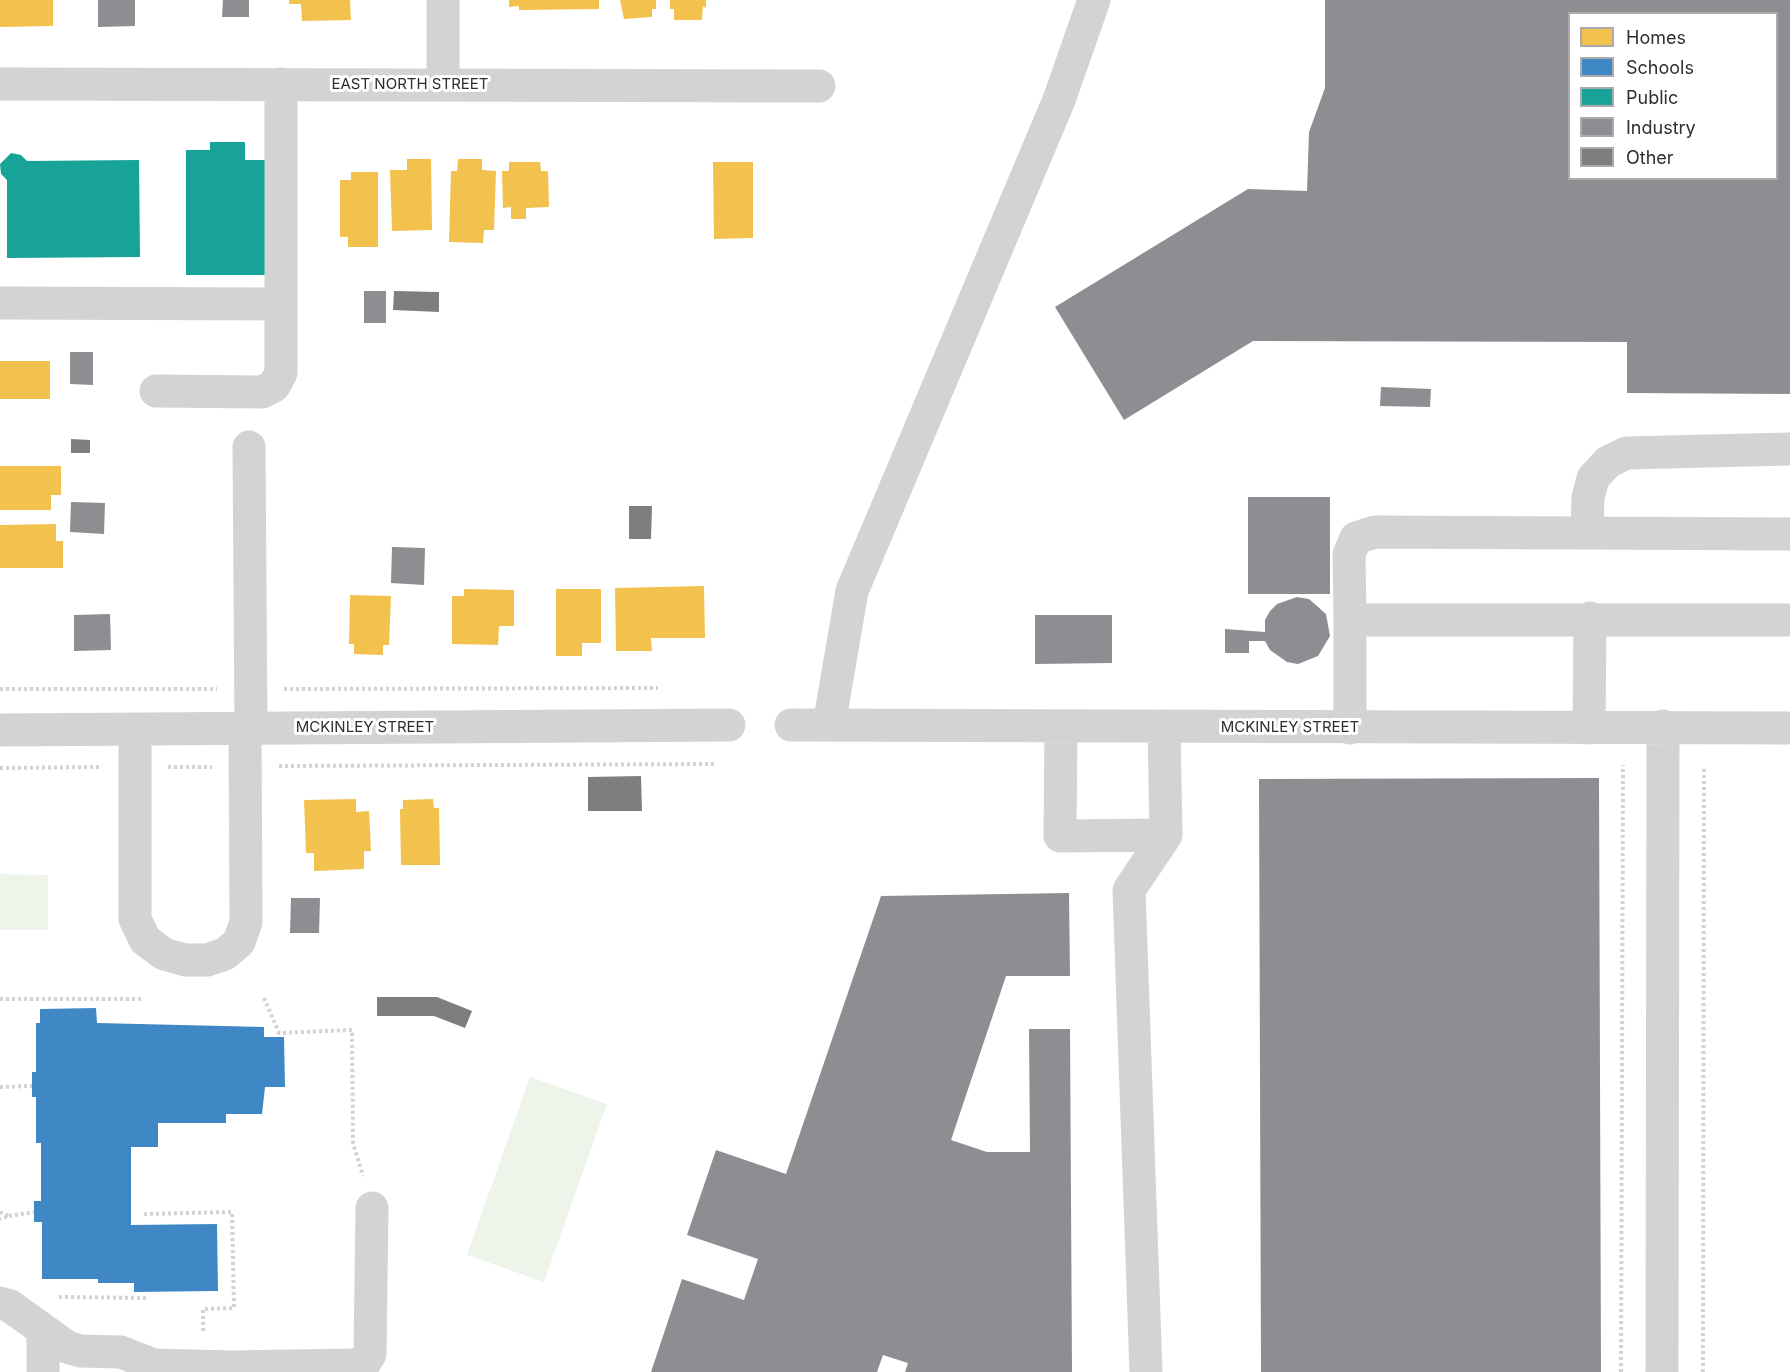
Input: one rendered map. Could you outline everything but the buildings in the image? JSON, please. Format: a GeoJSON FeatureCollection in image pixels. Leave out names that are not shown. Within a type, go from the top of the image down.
{"type":"FeatureCollection","features":[{"type":"Feature","properties":{"kind":"street"},"geometry":{"type":"LineString","coordinates":[[443,0],[443,84]]}},
{"type":"Feature","properties":{"kind":"street"},"geometry":{"type":"LineString","coordinates":[[829,725],[852,591],[1059,100],[1094,0]]}},
{"type":"Feature","properties":{"kind":"street","name":"EAST NORTH STREET"},"geometry":{"type":"LineString","coordinates":[[0,84],[819,86]]}},
{"type":"Feature","properties":{"kind":"street"},"geometry":{"type":"LineString","coordinates":[[156,391],[262,392],[274,386],[282,372],[282,84]]}},
{"type":"Feature","properties":{"kind":"street"},"geometry":{"type":"LineString","coordinates":[[0,303],[282,304]]}},
{"type":"Feature","properties":{"kind":"street"},"geometry":{"type":"LineString","coordinates":[[135,729],[135,920],[145,940],[164,954],[185,960],[207,960],[225,954],[239,942],[246,922],[245,767],[251,689],[249,447]]}},
{"type":"Feature","properties":{"kind":"street"},"geometry":{"type":"LineString","coordinates":[[1587,533],[1588,498],[1593,478],[1608,462],[1626,453],[1790,449]]}},
{"type":"Feature","properties":{"kind":"street"},"geometry":{"type":"LineString","coordinates":[[1350,728],[1349,554],[1356,538],[1376,532],[1790,534]]}},
{"type":"Feature","properties":{"kind":"street"},"geometry":{"type":"LineString","coordinates":[[1350,620],[1590,618],[1790,620]]}},
{"type":"Feature","properties":{"kind":"street"},"geometry":{"type":"LineString","coordinates":[[1589,728],[1590,618]]}},
{"type":"Feature","properties":{"kind":"street","name":"MCKINLEY STREET"},"geometry":{"type":"LineString","coordinates":[[0,730],[729,725]]}},
{"type":"Feature","properties":{"kind":"street","name":"MCKINLEY STREET"},"geometry":{"type":"LineString","coordinates":[[791,725],[1790,728]]}},
{"type":"Feature","properties":{"kind":"street"},"geometry":{"type":"LineString","coordinates":[[1061,726],[1060,836],[1166,835]]}},
{"type":"Feature","properties":{"kind":"street"},"geometry":{"type":"LineString","coordinates":[[1146,1372],[1129,890],[1166,835],[1164,726]]}},
{"type":"Feature","properties":{"kind":"street"},"geometry":{"type":"LineString","coordinates":[[1662,1372],[1663,726]]}},
{"type":"Feature","properties":{"kind":"street"},"geometry":{"type":"LineString","coordinates":[[0,1303],[10,1306],[67,1347],[80,1351],[121,1352],[154,1365],[222,1369],[352,1365],[365,1362],[370,1354],[372,1208]]}},
{"type":"Feature","properties":{"kind":"street"},"geometry":{"type":"LineString","coordinates":[[43,1330],[43,1372]]}},
{"type":"Feature","properties":{"kind":"path"},"geometry":{"type":"LineString","coordinates":[[0,689],[658,688]]}},
{"type":"Feature","properties":{"kind":"path"},"geometry":{"type":"LineString","coordinates":[[0,768],[714,764]]}},
{"type":"Feature","properties":{"kind":"path"},"geometry":{"type":"LineString","coordinates":[[1621,1372],[1623,765]]}},
{"type":"Feature","properties":{"kind":"path"},"geometry":{"type":"LineString","coordinates":[[1703,1372],[1704,766]]}},
{"type":"Feature","properties":{"kind":"path"},"geometry":{"type":"LineString","coordinates":[[264,998],[279,1033],[352,1030],[353,1143],[372,1208]]}},
{"type":"Feature","properties":{"kind":"path"},"geometry":{"type":"LineString","coordinates":[[0,999],[144,999]]}},
{"type":"Feature","properties":{"kind":"path"},"geometry":{"type":"LineString","coordinates":[[0,1087],[32,1086]]}},
{"type":"Feature","properties":{"kind":"path"},"geometry":{"type":"LineString","coordinates":[[0,1212],[9,1216]]}},
{"type":"Feature","properties":{"kind":"path"},"geometry":{"type":"LineString","coordinates":[[0,1219],[34,1212]]}},
{"type":"Feature","properties":{"kind":"path"},"geometry":{"type":"LineString","coordinates":[[144,1214],[232,1212],[234,1308],[203,1309],[222,1369]]}},
{"type":"Feature","properties":{"kind":"path"},"geometry":{"type":"LineString","coordinates":[[47,1297],[147,1298]]}},
{"type":"Feature","properties":{"kind":"shaded area"},"geometry":{"type":"Polygon","coordinates":[[[0,874],[48,875],[48,930],[0,930],[0,874]]]}},
{"type":"Feature","properties":{"kind":"shaded area"},"geometry":{"type":"Polygon","coordinates":[[[530,1077],[607,1104],[544,1282],[467,1255],[530,1077]]]}}]}
